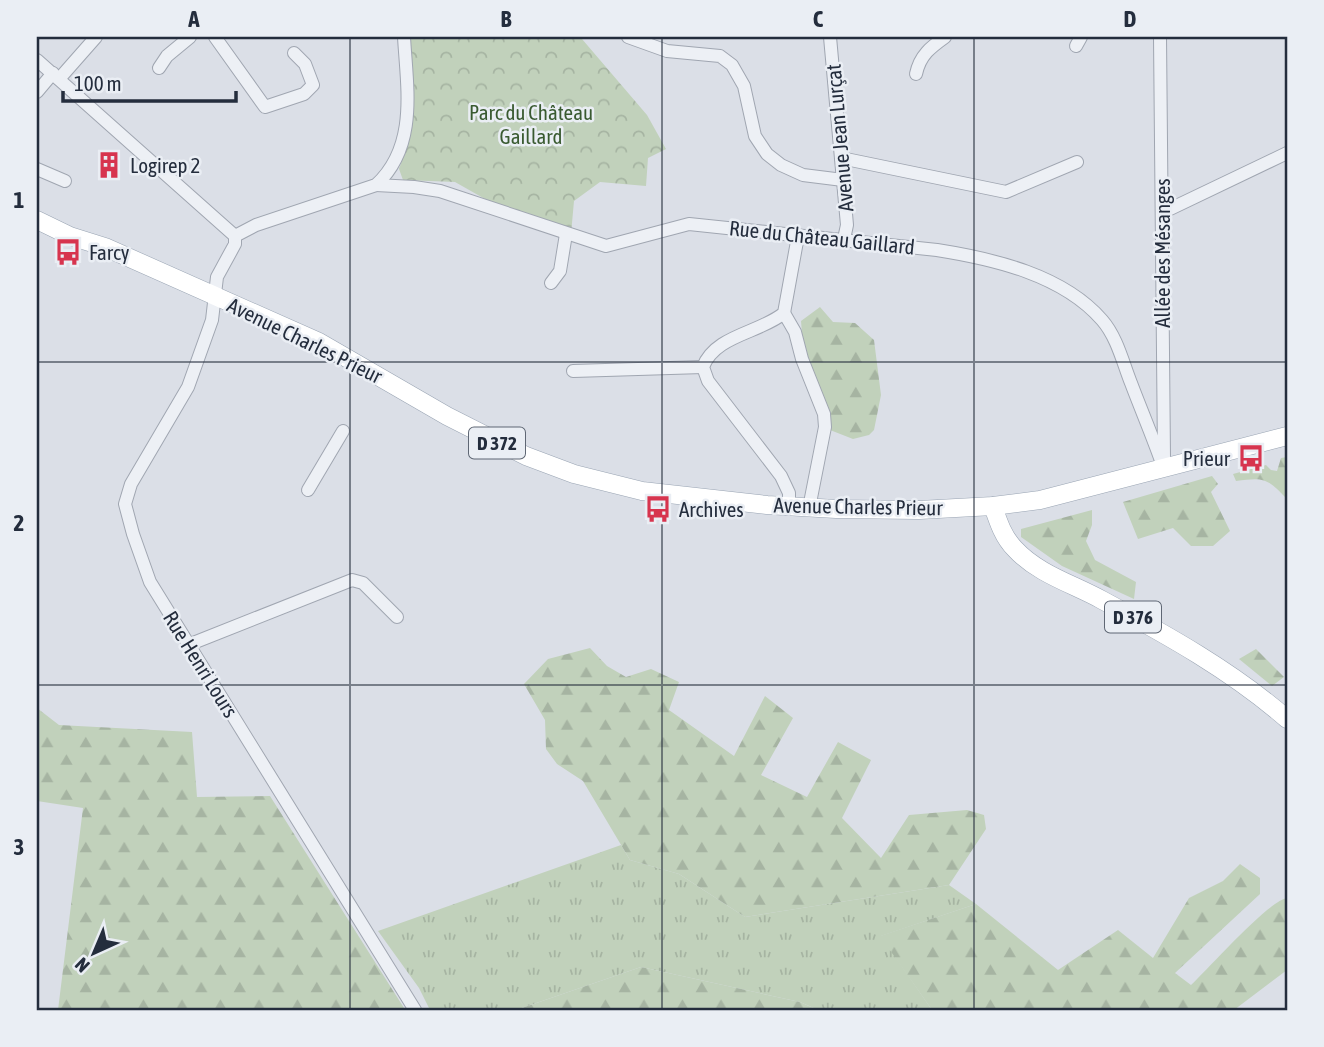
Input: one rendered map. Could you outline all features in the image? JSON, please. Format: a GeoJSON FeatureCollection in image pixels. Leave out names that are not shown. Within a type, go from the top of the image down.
{"type":"FeatureCollection","features":[{"type":"Feature","properties":{"kind":"main road","name":"D 372"},"geometry":{"type":"LineString","coordinates":[[37,220],[213,295]]}},
{"type":"Feature","properties":{"kind":"main road","name":"Avenue Charles Prieur"},"geometry":{"type":"LineString","coordinates":[[213,295],[337,351],[500,444],[574,474],[653,493],[808,508],[919,510],[993,506],[1040,500],[1287,436]]}},
{"type":"Feature","properties":{"kind":"main road","name":"D 376"},"geometry":{"type":"LineString","coordinates":[[993,506],[1006,538],[1014,549],[1037,567],[1199,655],[1247,687],[1287,719]]}},
{"type":"Feature","properties":{"kind":"street"},"geometry":{"type":"LineString","coordinates":[[37,92],[96,37]]}},
{"type":"Feature","properties":{"kind":"street"},"geometry":{"type":"LineString","coordinates":[[159,68],[167,56],[190,37]]}},
{"type":"Feature","properties":{"kind":"street"},"geometry":{"type":"LineString","coordinates":[[215,37],[265,107],[304,94],[313,85],[305,64],[295,53]]}},
{"type":"Feature","properties":{"kind":"street"},"geometry":{"type":"LineString","coordinates":[[37,60],[234,236],[256,225],[376,185],[391,172],[402,146],[409,107],[404,37]]}},
{"type":"Feature","properties":{"kind":"street"},"geometry":{"type":"LineString","coordinates":[[628,37],[667,51],[720,56],[732,65],[744,86],[755,136],[767,154],[781,165],[803,175],[843,180]]}},
{"type":"Feature","properties":{"kind":"street","name":"Avenue Jean Lurçat"},"geometry":{"type":"LineString","coordinates":[[830,37],[847,225],[844,239]]}},
{"type":"Feature","properties":{"kind":"street"},"geometry":{"type":"LineString","coordinates":[[916,74],[919,61],[945,37]]}},
{"type":"Feature","properties":{"kind":"street","name":"Allée des Mésanges"},"geometry":{"type":"LineString","coordinates":[[1160,37],[1164,469]]}},
{"type":"Feature","properties":{"kind":"street"},"geometry":{"type":"LineString","coordinates":[[1162,210],[1170,209],[1287,153]]}},
{"type":"Feature","properties":{"kind":"street"},"geometry":{"type":"LineString","coordinates":[[841,158],[1006,192],[1077,162]]}},
{"type":"Feature","properties":{"kind":"street"},"geometry":{"type":"LineString","coordinates":[[37,169],[65,181]]}},
{"type":"Feature","properties":{"kind":"street"},"geometry":{"type":"LineString","coordinates":[[391,172],[396,186]]}},
{"type":"Feature","properties":{"kind":"street","name":"Rue du Château Gaillard"},"geometry":{"type":"LineString","coordinates":[[376,185],[440,191],[606,246],[689,223],[968,255],[1038,277],[1080,299],[1104,322],[1116,344],[1164,469]]}},
{"type":"Feature","properties":{"kind":"street"},"geometry":{"type":"LineString","coordinates":[[551,283],[560,271],[566,234]]}},
{"type":"Feature","properties":{"kind":"street","name":"Rue Henri Lours"},"geometry":{"type":"LineString","coordinates":[[234,236],[235,244],[218,272],[213,295],[212,320],[188,387],[131,484],[125,504],[150,582],[415,1010]]}},
{"type":"Feature","properties":{"kind":"street"},"geometry":{"type":"LineString","coordinates":[[703,367],[712,352],[775,321],[784,313],[798,236]]}},
{"type":"Feature","properties":{"kind":"street"},"geometry":{"type":"LineString","coordinates":[[784,313],[795,332],[802,359],[824,414],[825,427],[808,508]]}},
{"type":"Feature","properties":{"kind":"street"},"geometry":{"type":"LineString","coordinates":[[703,367],[708,381],[781,476],[789,493],[789,506]]}},
{"type":"Feature","properties":{"kind":"street"},"geometry":{"type":"LineString","coordinates":[[573,371],[703,367]]}},
{"type":"Feature","properties":{"kind":"street"},"geometry":{"type":"LineString","coordinates":[[308,490],[343,431]]}},
{"type":"Feature","properties":{"kind":"street"},"geometry":{"type":"LineString","coordinates":[[188,645],[352,580],[363,583],[397,617]]}},
{"type":"Feature","properties":{"kind":"green space","name":"Parc du Château Gaillard"},"geometry":{"type":"Polygon","coordinates":[[[409,37],[584,37],[582,39],[647,115],[666,149],[648,158],[646,186],[600,182],[574,201],[571,234],[508,212],[455,182],[403,180],[399,169],[408,136],[412,104],[409,37]]]}},
{"type":"Feature","properties":{"kind":"green space"},"geometry":{"type":"Polygon","coordinates":[[[820,307],[833,322],[855,323],[874,340],[881,395],[874,430],[869,435],[853,439],[830,430],[803,346],[801,321],[820,307]]]}},
{"type":"Feature","properties":{"kind":"green space"},"geometry":{"type":"Polygon","coordinates":[[[1287,457],[1285,497],[1268,482],[1258,479],[1236,481],[1233,474],[1266,465],[1277,471],[1281,458],[1287,457]]]}},
{"type":"Feature","properties":{"kind":"green space"},"geometry":{"type":"Polygon","coordinates":[[[1212,476],[1218,484],[1211,492],[1230,531],[1213,546],[1191,546],[1173,528],[1138,539],[1123,502],[1212,476]]]}},
{"type":"Feature","properties":{"kind":"green space"},"geometry":{"type":"Polygon","coordinates":[[[1092,510],[1092,525],[1086,541],[1095,560],[1136,582],[1134,599],[1062,566],[1021,537],[1021,529],[1092,510]]]}},
{"type":"Feature","properties":{"kind":"green space"},"geometry":{"type":"Polygon","coordinates":[[[590,648],[607,666],[626,677],[651,669],[679,682],[669,710],[734,756],[765,696],[793,718],[761,775],[807,797],[838,742],[871,760],[842,818],[881,858],[909,815],[967,810],[984,815],[986,829],[949,885],[745,917],[679,874],[630,860],[583,781],[557,764],[546,749],[545,720],[524,684],[548,659],[590,648]]]}},
{"type":"Feature","properties":{"kind":"green space"},"geometry":{"type":"Polygon","coordinates":[[[1256,649],[1284,677],[1272,686],[1239,659],[1256,649]]]}},
{"type":"Feature","properties":{"kind":"green space"},"geometry":{"type":"Polygon","coordinates":[[[37,708],[59,725],[192,732],[197,797],[270,796],[404,1008],[58,1010],[83,808],[37,801],[37,708]]]}},
{"type":"Feature","properties":{"kind":"green space"},"geometry":{"type":"Polygon","coordinates":[[[621,845],[630,860],[679,874],[745,917],[949,885],[976,904],[881,936],[932,1010],[818,1010],[800,1002],[641,967],[516,1010],[430,1010],[419,988],[378,931],[621,845]]]}},
{"type":"Feature","properties":{"kind":"green space"},"geometry":{"type":"Polygon","coordinates":[[[1240,864],[1260,878],[1260,894],[1175,973],[1191,985],[1253,922],[1287,898],[1287,970],[1234,1010],[932,1010],[880,936],[976,904],[1058,970],[1118,930],[1153,958],[1189,898],[1223,881],[1240,864]]]}},
{"type":"Feature","properties":{"kind":"green space"},"geometry":{"type":"Polygon","coordinates":[[[641,967],[800,1002],[818,1010],[516,1010],[641,967]]]}},
{"type":"Feature","properties":{"kind":"place","name":"Logirep 2"},"geometry":{"type":"Point","coordinates":[109,165]}},
{"type":"Feature","properties":{"kind":"place","name":"Farcy"},"geometry":{"type":"Point","coordinates":[68,252]}},
{"type":"Feature","properties":{"kind":"place","name":"Prieur"},"geometry":{"type":"Point","coordinates":[1251,458]}},
{"type":"Feature","properties":{"kind":"place","name":"Archives"},"geometry":{"type":"Point","coordinates":[658,509]}}]}
